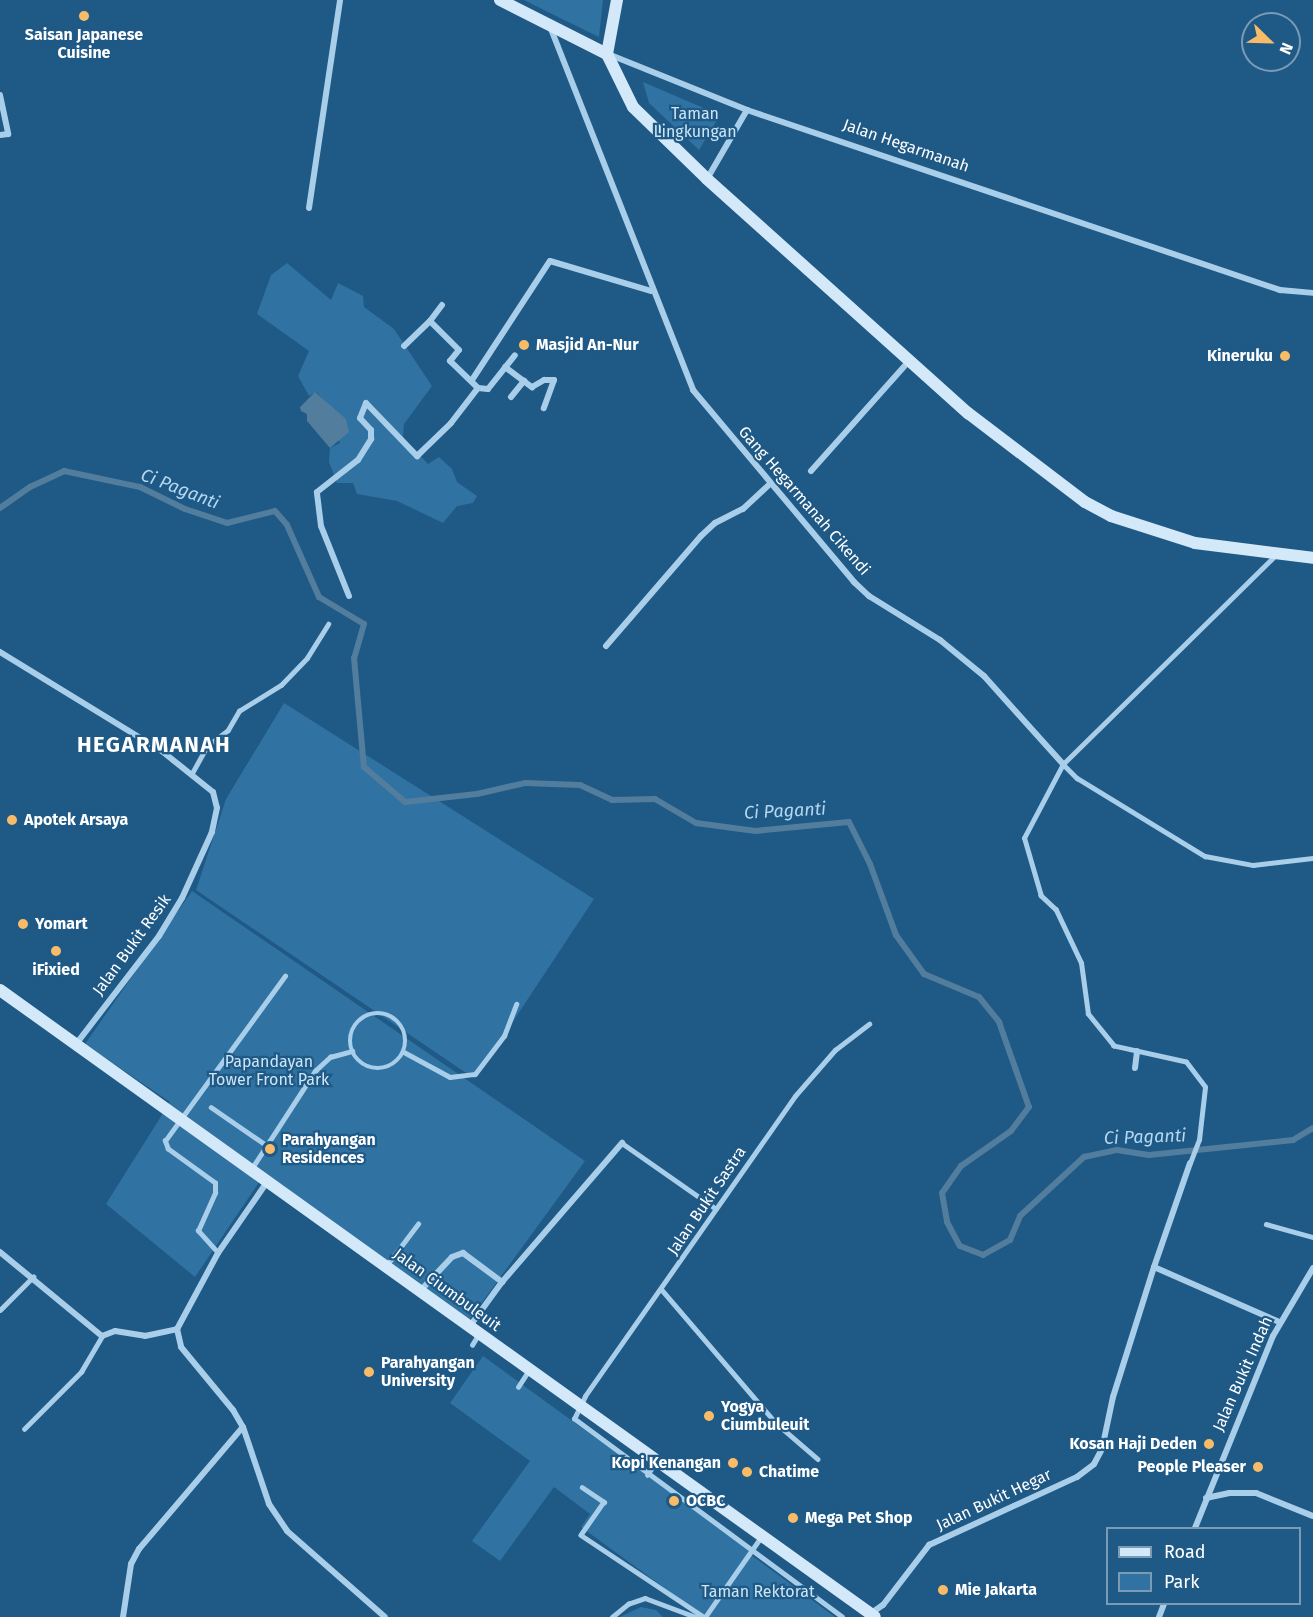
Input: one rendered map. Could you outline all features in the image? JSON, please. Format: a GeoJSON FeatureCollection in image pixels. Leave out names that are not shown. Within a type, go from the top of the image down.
{"type":"FeatureCollection","features":[{"type":"Feature","properties":{"kind":"main road","name":"Jalan Hegarmanah"},"geometry":{"type":"LineString","coordinates":[[500,0],[552,29],[608,54]]}},
{"type":"Feature","properties":{"kind":"main road"},"geometry":{"type":"LineString","coordinates":[[616,0],[608,54],[622,91],[633,107],[706,179],[968,413],[1085,502],[1110,516],[1195,543],[1313,558]]}},
{"type":"Feature","properties":{"kind":"main road","name":"Jalan Ciumbuleuit"},"geometry":{"type":"LineString","coordinates":[[0,990],[421,1290],[871,1616]]}},
{"type":"Feature","properties":{"kind":"street"},"geometry":{"type":"LineString","coordinates":[[309,207],[340,0]]}},
{"type":"Feature","properties":{"kind":"street","name":"Gang Hegarmanah Cikendi"},"geometry":{"type":"LineString","coordinates":[[552,29],[651,291],[693,390],[770,485],[854,582],[868,596],[940,640],[984,676],[1063,764]]}},
{"type":"Feature","properties":{"kind":"street","name":"Jalan Hegarmanah"},"geometry":{"type":"LineString","coordinates":[[608,54],[747,110],[1280,290],[1313,293]]}},
{"type":"Feature","properties":{"kind":"street"},"geometry":{"type":"LineString","coordinates":[[0,95],[8,134],[0,135]]}},
{"type":"Feature","properties":{"kind":"street"},"geometry":{"type":"LineString","coordinates":[[706,179],[747,110]]}},
{"type":"Feature","properties":{"kind":"street"},"geometry":{"type":"LineString","coordinates":[[472,380],[550,261],[651,291]]}},
{"type":"Feature","properties":{"kind":"street"},"geometry":{"type":"LineString","coordinates":[[404,346],[442,306]]}},
{"type":"Feature","properties":{"kind":"street"},"geometry":{"type":"LineString","coordinates":[[430,321],[459,350],[450,361],[478,388],[488,389],[515,355]]}},
{"type":"Feature","properties":{"kind":"street"},"geometry":{"type":"LineString","coordinates":[[811,471],[910,360]]}},
{"type":"Feature","properties":{"kind":"street"},"geometry":{"type":"LineString","coordinates":[[506,367],[532,387],[544,380],[554,380],[544,408]]}},
{"type":"Feature","properties":{"kind":"street"},"geometry":{"type":"LineString","coordinates":[[511,397],[524,381]]}},
{"type":"Feature","properties":{"kind":"street"},"geometry":{"type":"LineString","coordinates":[[349,596],[321,526],[317,492],[358,459],[371,439],[371,430],[360,418],[366,403],[417,456],[451,423],[478,388]]}},
{"type":"Feature","properties":{"kind":"street"},"geometry":{"type":"LineString","coordinates":[[606,646],[701,536],[715,523],[743,509],[770,485]]}},
{"type":"Feature","properties":{"kind":"street","name":"Jalan Bukit Resik"},"geometry":{"type":"LineString","coordinates":[[0,652],[162,752],[213,792],[218,808],[195,870],[159,936],[75,1044]]}},
{"type":"Feature","properties":{"kind":"street"},"geometry":{"type":"LineString","coordinates":[[1135,1068],[1137,1051]]}},
{"type":"Feature","properties":{"kind":"street"},"geometry":{"type":"LineString","coordinates":[[475,1330],[502,1282],[622,1143]]}},
{"type":"Feature","properties":{"kind":"street","name":"Jalan Bukit Hegar"},"geometry":{"type":"LineString","coordinates":[[871,1616],[883,1605],[929,1545],[1077,1477],[1094,1464],[1102,1449],[1113,1397],[1190,1162]]}},
{"type":"Feature","properties":{"kind":"street"},"geometry":{"type":"LineString","coordinates":[[267,1182],[218,1253],[177,1329],[181,1347],[193,1366],[232,1410],[243,1427],[258,1478],[282,1525],[385,1617]]}},
{"type":"Feature","properties":{"kind":"street"},"geometry":{"type":"LineString","coordinates":[[0,1252],[102,1336],[115,1331],[145,1336],[177,1329]]}},
{"type":"Feature","properties":{"kind":"street"},"geometry":{"type":"LineString","coordinates":[[421,1290],[452,1257],[463,1253],[502,1282]]}},
{"type":"Feature","properties":{"kind":"street"},"geometry":{"type":"LineString","coordinates":[[1154,1267],[1279,1322]]}},
{"type":"Feature","properties":{"kind":"street","name":"Jalan Bukit Indah"},"geometry":{"type":"LineString","coordinates":[[1195,1527],[1279,1322],[1313,1268]]}},
{"type":"Feature","properties":{"kind":"street"},"geometry":{"type":"LineString","coordinates":[[123,1617],[131,1564],[139,1549],[243,1427]]}},
{"type":"Feature","properties":{"kind":"street"},"geometry":{"type":"LineString","coordinates":[[1206,1498],[1228,1492],[1256,1493],[1313,1516]]}},
{"type":"Feature","properties":{"kind":"lane"},"geometry":{"type":"LineString","coordinates":[[1190,1162],[1199,1140],[1205,1087],[1186,1062],[1114,1046],[1088,1014],[1081,963],[1056,910],[1041,896],[1024,838],[1063,764],[1276,555]]}},
{"type":"Feature","properties":{"kind":"lane"},"geometry":{"type":"LineString","coordinates":[[191,775],[207,746],[228,730],[239,711],[281,685],[307,658],[328,624]]}},
{"type":"Feature","properties":{"kind":"lane","name":"Gang Hegarmanah Cikendi"},"geometry":{"type":"LineString","coordinates":[[1063,764],[1077,778],[1205,856],[1253,865],[1313,858]]}},
{"type":"Feature","properties":{"kind":"lane"},"geometry":{"type":"LineString","coordinates":[[218,1253],[198,1231],[215,1192],[215,1183],[165,1145],[180,1118],[285,976]]}},
{"type":"Feature","properties":{"kind":"lane"},"geometry":{"type":"LineString","coordinates":[[404,1052],[450,1077],[475,1074],[504,1036],[516,1004]]}},
{"type":"Feature","properties":{"kind":"lane"},"geometry":{"type":"LineString","coordinates":[[379,1013],[390,1015],[405,1030],[404,1052],[398,1061],[378,1069],[368,1067],[352,1051],[353,1030],[368,1015],[379,1013]]}},
{"type":"Feature","properties":{"kind":"lane","name":"Jalan Bukit Sastra"},"geometry":{"type":"LineString","coordinates":[[579,1405],[662,1290],[715,1208],[795,1095],[835,1050],[869,1024]]}},
{"type":"Feature","properties":{"kind":"lane"},"geometry":{"type":"LineString","coordinates":[[250,1170],[315,1071],[330,1057],[352,1051]]}},
{"type":"Feature","properties":{"kind":"lane"},"geometry":{"type":"LineString","coordinates":[[211,1107],[266,1145]]}},
{"type":"Feature","properties":{"kind":"lane"},"geometry":{"type":"LineString","coordinates":[[622,1143],[715,1208]]}},
{"type":"Feature","properties":{"kind":"lane"},"geometry":{"type":"LineString","coordinates":[[386,1266],[418,1224]]}},
{"type":"Feature","properties":{"kind":"lane"},"geometry":{"type":"LineString","coordinates":[[1266,1224],[1313,1237]]}},
{"type":"Feature","properties":{"kind":"lane"},"geometry":{"type":"LineString","coordinates":[[0,1310],[33,1277]]}},
{"type":"Feature","properties":{"kind":"lane"},"geometry":{"type":"LineString","coordinates":[[662,1290],[777,1423],[818,1459]]}},
{"type":"Feature","properties":{"kind":"lane"},"geometry":{"type":"LineString","coordinates":[[472,1345],[475,1330]]}},
{"type":"Feature","properties":{"kind":"lane"},"geometry":{"type":"LineString","coordinates":[[24,1429],[81,1372],[102,1336]]}},
{"type":"Feature","properties":{"kind":"lane"},"geometry":{"type":"LineString","coordinates":[[518,1387],[529,1370]]}},
{"type":"Feature","properties":{"kind":"lane"},"geometry":{"type":"LineString","coordinates":[[579,1405],[574,1415],[576,1423],[842,1617]]}},
{"type":"Feature","properties":{"kind":"lane"},"geometry":{"type":"LineString","coordinates":[[647,1475],[656,1462]]}},
{"type":"Feature","properties":{"kind":"lane"},"geometry":{"type":"LineString","coordinates":[[582,1487],[604,1502],[581,1535],[705,1617],[761,1537]]}},
{"type":"Feature","properties":{"kind":"lane"},"geometry":{"type":"LineString","coordinates":[[612,1617],[628,1604],[645,1598],[696,1617]]}},
{"type":"Feature","properties":{"kind":"green space"},"geometry":{"type":"Polygon","coordinates":[[[524,0],[603,0],[599,37],[554,15],[524,0]]]}},
{"type":"Feature","properties":{"kind":"green space","name":"Taman Lingkungan"},"geometry":{"type":"Polygon","coordinates":[[[643,82],[720,115],[699,150],[649,103],[643,82]]]}},
{"type":"Feature","properties":{"kind":"green space"},"geometry":{"type":"Polygon","coordinates":[[[287,263],[331,300],[338,283],[363,296],[364,307],[394,329],[432,386],[404,424],[403,437],[428,464],[439,457],[452,469],[457,482],[477,496],[473,503],[457,506],[443,523],[397,501],[357,494],[353,483],[337,483],[329,462],[330,448],[340,443],[324,400],[316,392],[309,396],[298,376],[309,351],[257,314],[271,275],[287,263]]]}},
{"type":"Feature","properties":{"kind":"green space"},"geometry":{"type":"Polygon","coordinates":[[[284,703],[594,899],[475,1079],[196,890],[226,799],[284,703]]]}},
{"type":"Feature","properties":{"kind":"green space","name":"Papandayan Tower Front Park"},"geometry":{"type":"Polygon","coordinates":[[[192,891],[585,1161],[470,1319],[264,1175],[195,1277],[106,1204],[170,1102],[85,1044],[192,891]]]}},
{"type":"Feature","properties":{"kind":"green space"},"geometry":{"type":"Polygon","coordinates":[[[483,1356],[750,1550],[703,1616],[581,1527],[590,1514],[554,1487],[500,1561],[472,1541],[530,1461],[450,1403],[483,1356]]]}},
{"type":"Feature","properties":{"kind":"green space","name":"Taman Rektorat"},"geometry":{"type":"Polygon","coordinates":[[[751,1555],[835,1617],[708,1617],[751,1555]]]}},
{"type":"Feature","properties":{"kind":"green space"},"geometry":{"type":"Polygon","coordinates":[[[641,1607],[656,1610],[663,1617],[620,1617],[641,1607]]]}},
{"type":"Feature","properties":{"kind":"shaded area"},"geometry":{"type":"Polygon","coordinates":[[[315,392],[346,419],[349,432],[330,448],[307,421],[307,414],[301,411],[300,407],[315,392]]]}},
{"type":"Feature","properties":{"kind":"waterway","name":"Ci Paganti"},"geometry":{"type":"LineString","coordinates":[[0,508],[30,487],[64,471],[140,487],[185,509],[227,523],[275,511],[287,525],[319,597],[364,624],[354,658],[364,767],[405,802],[477,794],[525,783],[580,785],[612,800],[655,799],[696,823],[755,831],[849,822],[870,864],[896,935],[924,974],[979,997],[999,1022],[1029,1107],[1011,1131],[961,1166],[942,1193],[947,1222],[960,1246],[983,1255],[1010,1240],[1020,1216],[1084,1157],[1117,1150],[1149,1155],[1293,1140],[1313,1128]]}},
{"type":"Feature","properties":{"kind":"place","name":"Saisan Japanese Cuisine"},"geometry":{"type":"Point","coordinates":[84,16]}},
{"type":"Feature","properties":{"kind":"place","name":"Masjid An-Nur"},"geometry":{"type":"Point","coordinates":[524,345]}},
{"type":"Feature","properties":{"kind":"place","name":"Kineruku"},"geometry":{"type":"Point","coordinates":[1285,356]}},
{"type":"Feature","properties":{"kind":"place","name":"Apotek Arsaya"},"geometry":{"type":"Point","coordinates":[12,820]}},
{"type":"Feature","properties":{"kind":"place","name":"Yomart"},"geometry":{"type":"Point","coordinates":[23,924]}},
{"type":"Feature","properties":{"kind":"place","name":"iFixied"},"geometry":{"type":"Point","coordinates":[56,951]}},
{"type":"Feature","properties":{"kind":"place","name":"Parahyangan Residences"},"geometry":{"type":"Point","coordinates":[270,1149]}},
{"type":"Feature","properties":{"kind":"place","name":"Parahyangan University"},"geometry":{"type":"Point","coordinates":[369,1372]}},
{"type":"Feature","properties":{"kind":"place","name":"Yogya Ciumbuleuit"},"geometry":{"type":"Point","coordinates":[709,1416]}},
{"type":"Feature","properties":{"kind":"place","name":"Kosan Haji Deden"},"geometry":{"type":"Point","coordinates":[1209,1444]}},
{"type":"Feature","properties":{"kind":"place","name":"Kopi Kenangan"},"geometry":{"type":"Point","coordinates":[733,1463]}},
{"type":"Feature","properties":{"kind":"place","name":"People Pleaser"},"geometry":{"type":"Point","coordinates":[1258,1467]}},
{"type":"Feature","properties":{"kind":"place","name":"Chatime"},"geometry":{"type":"Point","coordinates":[747,1472]}},
{"type":"Feature","properties":{"kind":"place","name":"OCBC"},"geometry":{"type":"Point","coordinates":[674,1501]}},
{"type":"Feature","properties":{"kind":"place","name":"Mega Pet Shop"},"geometry":{"type":"Point","coordinates":[793,1518]}},
{"type":"Feature","properties":{"kind":"place","name":"Mie Jakarta"},"geometry":{"type":"Point","coordinates":[943,1590]}},
{"type":"Feature","properties":{"kind":"district","name":"HEGARMANAH"},"geometry":{"type":"Point","coordinates":[154,745]}}]}
